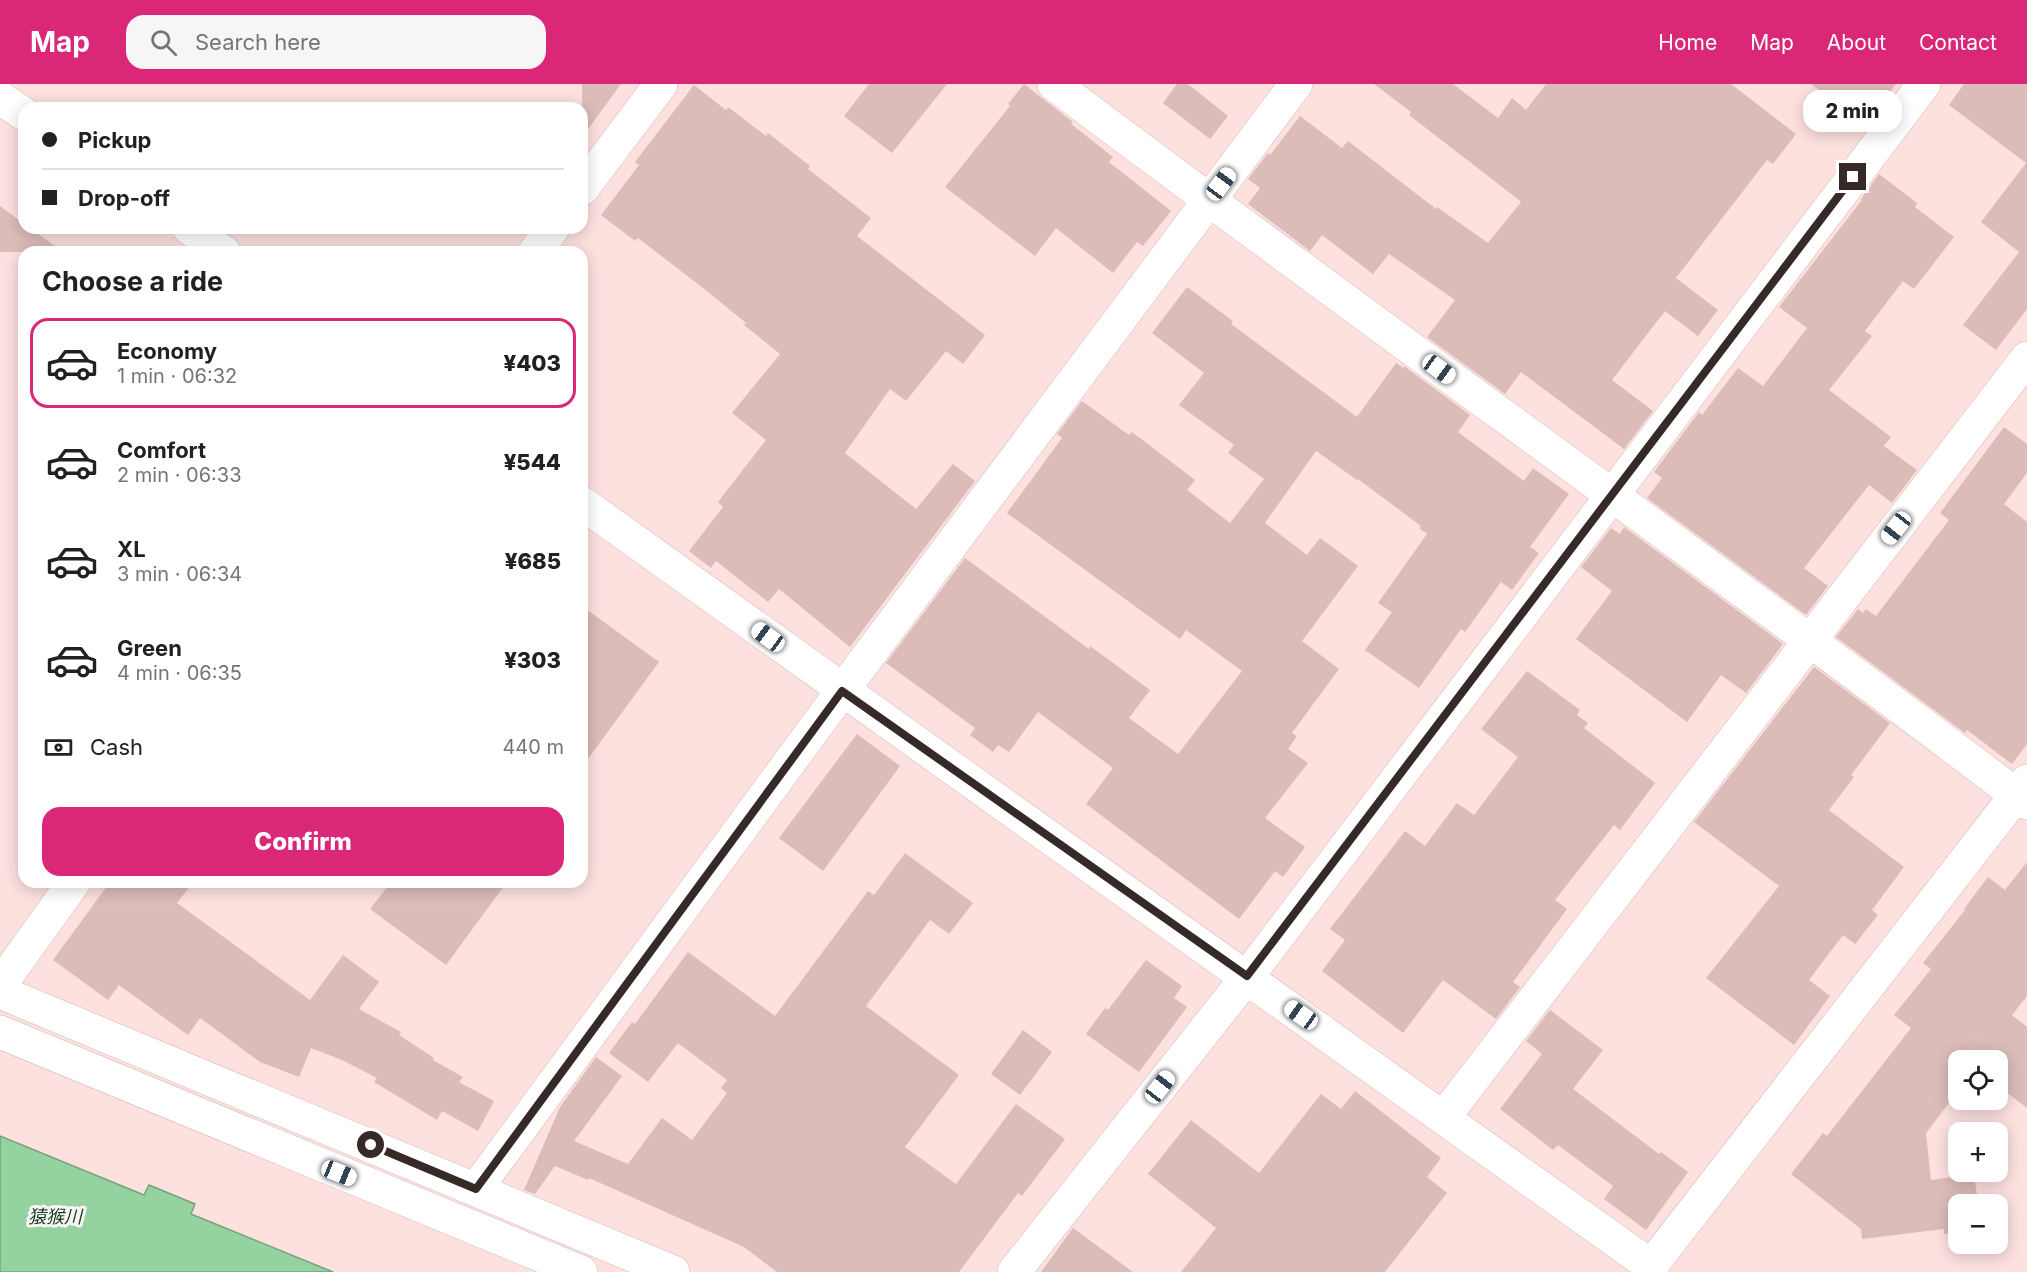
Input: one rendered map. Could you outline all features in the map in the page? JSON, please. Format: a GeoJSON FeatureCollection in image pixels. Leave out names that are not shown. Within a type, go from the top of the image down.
{"type":"FeatureCollection","features":[{"type":"Feature","properties":{"kind":"street"},"geometry":{"type":"LineString","coordinates":[[10,84],[0,98],[18,110]]}},
{"type":"Feature","properties":{"kind":"street"},"geometry":{"type":"LineString","coordinates":[[588,181],[661,84]]}},
{"type":"Feature","properties":{"kind":"street"},"geometry":{"type":"LineString","coordinates":[[588,507],[842,691],[1444,1117],[1652,1269],[2023,793],[1809,641],[1209,201],[1054,84]]}},
{"type":"Feature","properties":{"kind":"street"},"geometry":{"type":"LineString","coordinates":[[476,1189],[842,691],[1296,84]]}},
{"type":"Feature","properties":{"kind":"street"},"geometry":{"type":"LineString","coordinates":[[1014,1272],[1247,976],[1924,84]]}},
{"type":"Feature","properties":{"kind":"street"},"geometry":{"type":"LineString","coordinates":[[198,234],[215,246]]}},
{"type":"Feature","properties":{"kind":"street"},"geometry":{"type":"LineString","coordinates":[[1444,1117],[2027,358]]}},
{"type":"Feature","properties":{"kind":"street"},"geometry":{"type":"LineString","coordinates":[[0,985],[70,888]]}},
{"type":"Feature","properties":{"kind":"street"},"geometry":{"type":"LineString","coordinates":[[0,992],[673,1272]]}},
{"type":"Feature","properties":{"kind":"street"},"geometry":{"type":"LineString","coordinates":[[0,1032],[581,1272]]}},
{"type":"Feature","properties":{"kind":"street"},"geometry":{"type":"LineString","coordinates":[[229,1127],[246,1094]]}},
{"type":"Feature","properties":{"kind":"water","name":"猿猴川"},"geometry":{"type":"Polygon","coordinates":[[[0,1136],[144,1195],[149,1185],[195,1204],[191,1214],[333,1272],[0,1272],[0,1136]]]}},
{"type":"Feature","properties":{"kind":"building"},"geometry":{"type":"Polygon","coordinates":[[[582,84],[621,84],[588,129],[588,102],[582,102],[582,84]]]}},
{"type":"Feature","properties":{"kind":"building"},"geometry":{"type":"Polygon","coordinates":[[[869,84],[947,84],[892,153],[844,116],[869,84]]]}},
{"type":"Feature","properties":{"kind":"building"},"geometry":{"type":"Polygon","coordinates":[[[1024,84],[1113,157],[1109,162],[1171,211],[1143,246],[1137,242],[1113,273],[1056,228],[1035,256],[945,187],[1010,106],[1008,104],[1024,84]]]}},
{"type":"Feature","properties":{"kind":"building"},"geometry":{"type":"Polygon","coordinates":[[[1177,84],[1188,84],[1228,116],[1210,139],[1163,103],[1177,84]]]}},
{"type":"Feature","properties":{"kind":"building"},"geometry":{"type":"Polygon","coordinates":[[[1374,84],[1453,84],[1498,118],[1512,98],[1526,110],[1546,84],[1731,84],[1796,134],[1773,164],[1767,160],[1676,278],[1718,310],[1698,336],[1665,311],[1612,380],[1653,411],[1624,449],[1521,372],[1505,394],[1427,337],[1455,300],[1389,254],[1373,274],[1322,235],[1310,251],[1248,204],[1260,188],[1248,179],[1300,116],[1342,148],[1348,141],[1436,209],[1437,207],[1488,243],[1521,202],[1409,115],[1411,112],[1374,84]]]}},
{"type":"Feature","properties":{"kind":"building"},"geometry":{"type":"Polygon","coordinates":[[[1811,84],[1896,84],[1864,125],[1811,84]]]}},
{"type":"Feature","properties":{"kind":"building"},"geometry":{"type":"Polygon","coordinates":[[[1964,84],[2027,84],[2027,309],[1996,350],[1963,325],[2019,252],[1981,222],[2026,163],[1949,105],[1964,84]]]}},
{"type":"Feature","properties":{"kind":"building"},"geometry":{"type":"Polygon","coordinates":[[[694,85],[726,110],[728,107],[766,136],[768,133],[810,166],[808,169],[871,218],[857,236],[985,335],[963,364],[946,351],[906,401],[890,389],[845,453],[916,509],[953,464],[975,481],[850,647],[779,589],[768,602],[716,561],[711,568],[689,551],[723,507],[718,502],[766,440],[732,413],[780,354],[707,291],[638,238],[635,241],[601,215],[639,165],[635,162],[694,85]]]}},
{"type":"Feature","properties":{"kind":"building"},"geometry":{"type":"Polygon","coordinates":[[[1879,174],[1917,203],[1915,207],[1954,237],[1914,289],[1903,281],[1865,331],[1872,336],[1829,390],[1891,437],[1884,446],[1917,470],[1892,503],[1869,485],[1804,568],[1828,586],[1806,615],[1647,498],[1662,478],[1654,472],[1699,412],[1702,415],[1738,368],[1763,386],[1807,328],[1779,307],[1862,200],[1879,174]]]}},
{"type":"Feature","properties":{"kind":"building"},"geometry":{"type":"Polygon","coordinates":[[[0,206],[18,220],[18,234],[38,234],[55,246],[18,246],[18,252],[0,252],[0,206]]]}},
{"type":"Feature","properties":{"kind":"building"},"geometry":{"type":"Polygon","coordinates":[[[1187,287],[1233,321],[1231,324],[1357,417],[1396,363],[1403,368],[1404,366],[1470,415],[1458,432],[1524,481],[1533,468],[1569,494],[1530,547],[1539,553],[1512,590],[1501,582],[1465,632],[1461,629],[1419,688],[1365,650],[1392,612],[1378,603],[1427,534],[1419,528],[1421,526],[1316,451],[1265,523],[1307,555],[1320,538],[1358,566],[1302,641],[1339,669],[1292,733],[1297,736],[1288,749],[1308,763],[1265,818],[1305,847],[1283,877],[1275,871],[1239,919],[1086,804],[1113,768],[1038,712],[1009,752],[998,745],[993,752],[970,735],[975,728],[886,663],[965,558],[1089,649],[1090,646],[1150,690],[1129,718],[1178,754],[1242,671],[1186,630],[1180,639],[1007,513],[1062,438],[1057,434],[1082,401],[1129,435],[1132,432],[1195,480],[1187,490],[1230,523],[1264,479],[1228,453],[1234,445],[1179,405],[1204,373],[1152,333],[1187,287]]]}},
{"type":"Feature","properties":{"kind":"building"},"geometry":{"type":"Polygon","coordinates":[[[2004,427],[2027,444],[2027,473],[2004,504],[2027,522],[2027,744],[2012,764],[1967,730],[1965,733],[1836,637],[1858,609],[1863,613],[1866,609],[1876,616],[1949,520],[1940,513],[2004,427]]]}},
{"type":"Feature","properties":{"kind":"building"},"geometry":{"type":"Polygon","coordinates":[[[1624,527],[1783,644],[1746,693],[1721,675],[1687,722],[1576,639],[1612,591],[1581,567],[1611,528],[1620,534],[1624,527]]]}},
{"type":"Feature","properties":{"kind":"building"},"geometry":{"type":"Polygon","coordinates":[[[588,610],[659,662],[588,759],[588,610]]]}},
{"type":"Feature","properties":{"kind":"building"},"geometry":{"type":"Polygon","coordinates":[[[1814,667],[1890,723],[1851,775],[1854,777],[1829,810],[1904,867],[1872,910],[1878,915],[1855,944],[1843,935],[1809,980],[1830,996],[1794,1045],[1706,978],[1779,886],[1694,822],[1814,667]]]}},
{"type":"Feature","properties":{"kind":"building"},"geometry":{"type":"Polygon","coordinates":[[[1527,671],[1580,710],[1577,715],[1588,723],[1584,728],[1655,783],[1620,830],[1614,825],[1555,900],[1567,909],[1513,982],[1520,987],[1496,1019],[1443,980],[1403,1033],[1322,971],[1345,940],[1330,929],[1405,831],[1425,846],[1457,803],[1474,815],[1518,757],[1481,729],[1527,671]]]}},
{"type":"Feature","properties":{"kind":"building"},"geometry":{"type":"Polygon","coordinates":[[[857,734],[900,766],[823,871],[779,838],[857,734]]]}},
{"type":"Feature","properties":{"kind":"building"},"geometry":{"type":"Polygon","coordinates":[[[905,853],[973,903],[949,934],[930,920],[866,1006],[959,1075],[905,1147],[956,1184],[1016,1104],[1065,1139],[1022,1196],[1018,1193],[959,1272],[777,1272],[744,1247],[589,1178],[588,1180],[555,1166],[535,1194],[524,1190],[560,1107],[596,1057],[622,1076],[574,1141],[628,1164],[662,1118],[692,1140],[727,1093],[721,1088],[727,1080],[678,1043],[648,1082],[609,1053],[632,1022],[635,1024],[688,952],[775,1016],[868,891],[874,895],[905,853]]]}},
{"type":"Feature","properties":{"kind":"building"},"geometry":{"type":"Polygon","coordinates":[[[2027,862],[2027,996],[2012,1015],[2027,1027],[2027,1108],[2008,1094],[2008,1050],[1948,1050],[1948,1104],[1926,1133],[1931,1180],[1948,1178],[1948,1182],[1975,1182],[1977,1194],[1948,1194],[1948,1233],[1944,1234],[1944,1229],[1862,1239],[1861,1229],[1791,1174],[1823,1133],[1827,1136],[1911,1028],[1894,1015],[1931,969],[1923,963],[1988,877],[2005,890],[2027,862]]]}},
{"type":"Feature","properties":{"kind":"building"},"geometry":{"type":"Polygon","coordinates":[[[106,888],[188,888],[177,903],[310,1000],[343,955],[379,982],[359,1009],[401,1032],[399,1035],[434,1058],[433,1060],[463,1077],[459,1082],[494,1101],[478,1131],[442,1111],[437,1120],[374,1082],[377,1078],[342,1060],[311,1048],[299,1077],[260,1062],[200,1018],[188,1035],[119,985],[108,1000],[53,960],[106,888]]]}},
{"type":"Feature","properties":{"kind":"building"},"geometry":{"type":"Polygon","coordinates":[[[386,888],[503,888],[446,965],[370,909],[386,888]]]}},
{"type":"Feature","properties":{"kind":"building"},"geometry":{"type":"Polygon","coordinates":[[[1146,960],[1182,986],[1174,998],[1187,1007],[1139,1072],[1086,1034],[1105,1008],[1108,1010],[1146,960]]]}},
{"type":"Feature","properties":{"kind":"building"},"geometry":{"type":"Polygon","coordinates":[[[1550,1010],[1603,1050],[1573,1089],[1659,1154],[1661,1152],[1688,1172],[1646,1230],[1604,1199],[1613,1186],[1558,1145],[1553,1150],[1500,1109],[1542,1054],[1526,1041],[1550,1010]]]}},
{"type":"Feature","properties":{"kind":"building"},"geometry":{"type":"Polygon","coordinates":[[[1023,1030],[1052,1052],[1020,1095],[991,1074],[1023,1030]]]}},
{"type":"Feature","properties":{"kind":"building"},"geometry":{"type":"Polygon","coordinates":[[[1355,1091],[1441,1158],[1427,1177],[1447,1193],[1385,1272],[1181,1272],[1216,1228],[1148,1174],[1191,1120],[1259,1173],[1321,1094],[1341,1109],[1355,1091]]]}},
{"type":"Feature","properties":{"kind":"building"},"geometry":{"type":"Polygon","coordinates":[[[1073,1228],[1133,1272],[1041,1272],[1073,1228]]]}},
{"type":"Feature","properties":{"kind":"route"},"geometry":{"type":"LineString","coordinates":[[371,1145],[476,1189],[842,691],[1247,976],[1853,177]]}}]}
